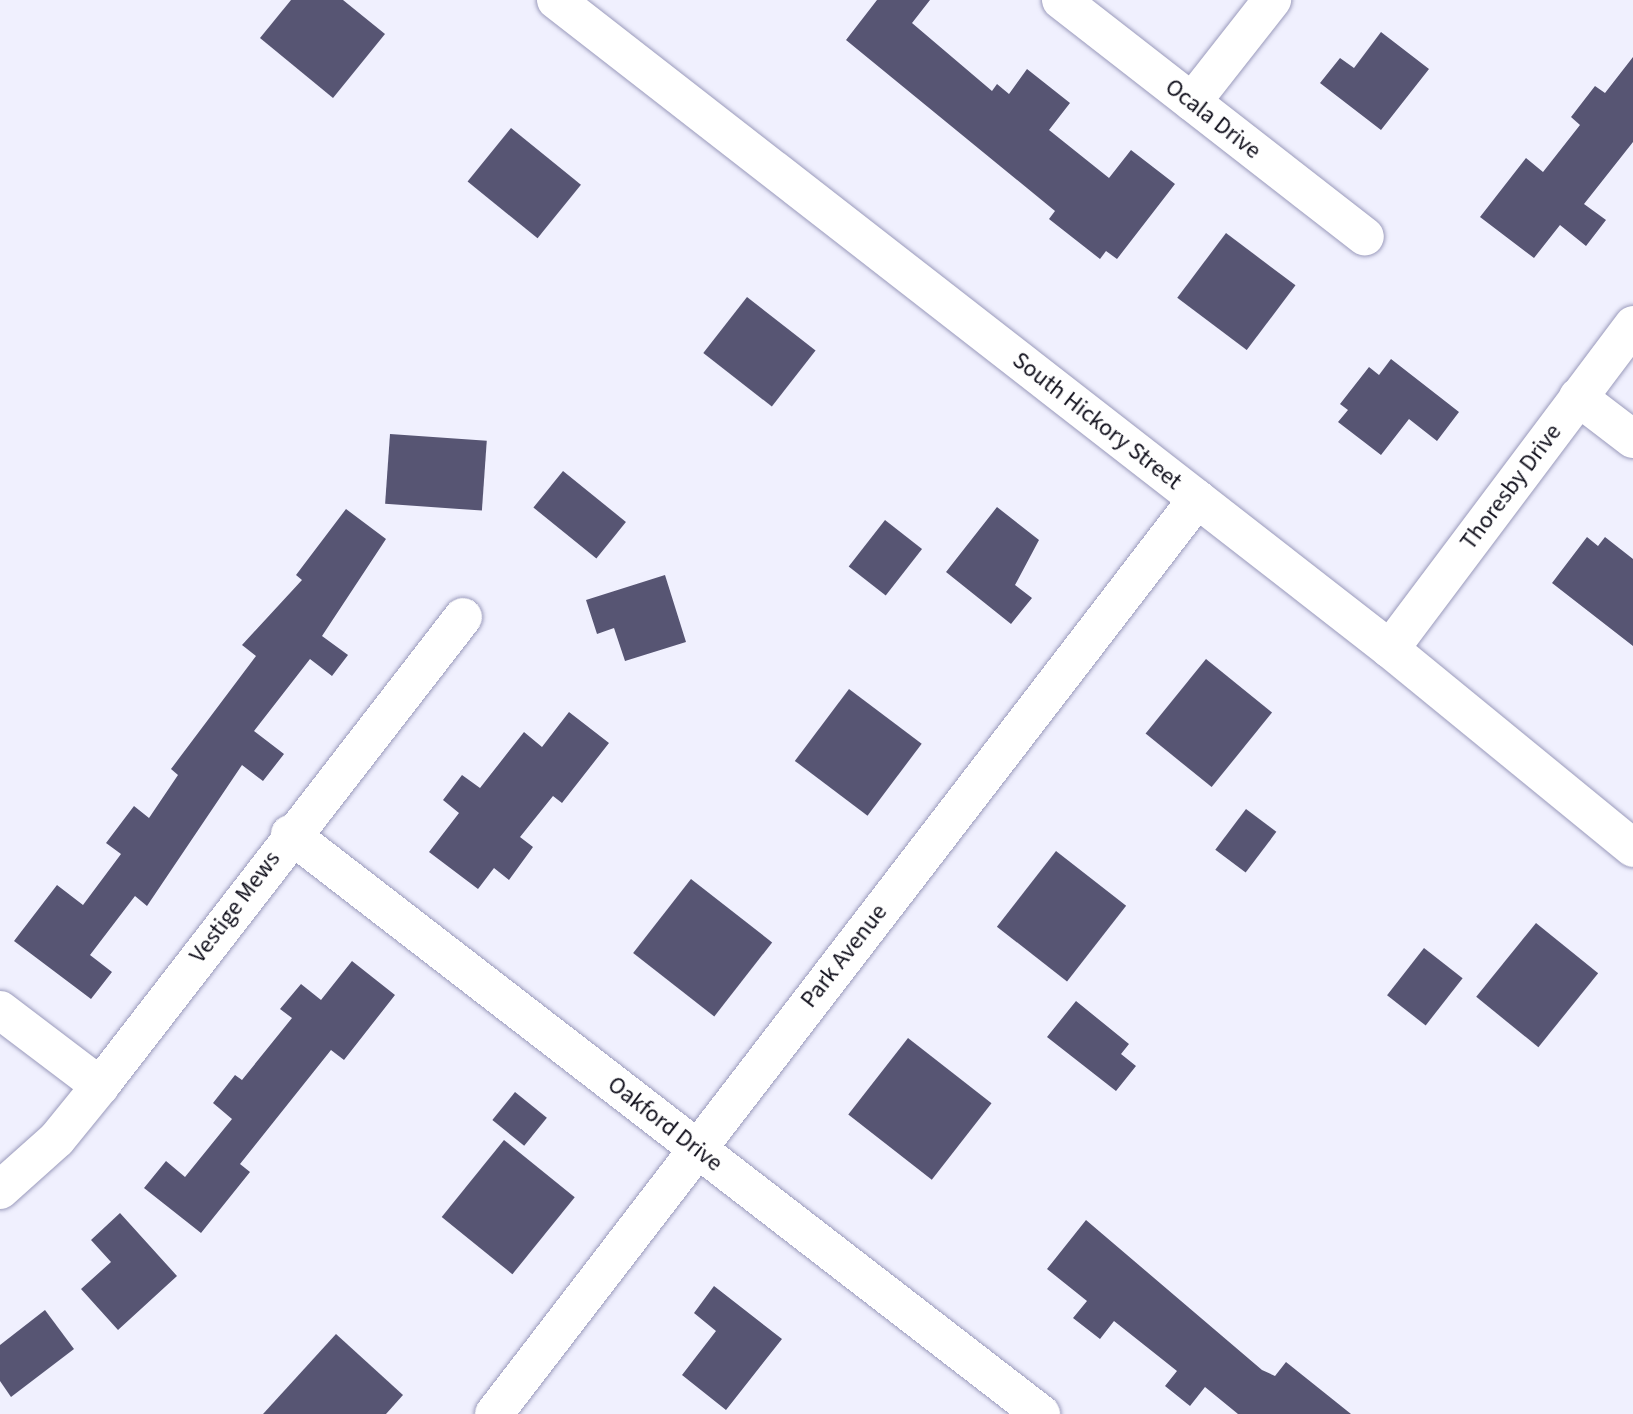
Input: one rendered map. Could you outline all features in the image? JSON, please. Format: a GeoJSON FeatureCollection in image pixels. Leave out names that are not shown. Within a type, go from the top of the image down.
{"type":"FeatureCollection","features":[{"type":"Feature","properties":{"kind":"street","name":"South Hickory Street"},"geometry":{"type":"LineString","coordinates":[[556,0],[1390,649],[1633,848]]}},
{"type":"Feature","properties":{"kind":"street","name":"Ocala Drive"},"geometry":{"type":"LineString","coordinates":[[1061,0],[1365,237]]}},
{"type":"Feature","properties":{"kind":"street"},"geometry":{"type":"LineString","coordinates":[[1192,102],[1272,0]]}},
{"type":"Feature","properties":{"kind":"street","name":"Thoresby Drive"},"geometry":{"type":"LineString","coordinates":[[1390,649],[1633,325]]}},
{"type":"Feature","properties":{"kind":"street"},"geometry":{"type":"LineString","coordinates":[[1578,397],[1633,439]]}},
{"type":"Feature","properties":{"kind":"street","name":"Park Avenue"},"geometry":{"type":"LineString","coordinates":[[494,1414],[1197,499]]}},
{"type":"Feature","properties":{"kind":"street","name":"Vestige Mews"},"geometry":{"type":"LineString","coordinates":[[0,1190],[57,1139],[100,1086],[290,834],[463,617]]}},
{"type":"Feature","properties":{"kind":"street","name":"Oakford Drive"},"geometry":{"type":"LineString","coordinates":[[290,834],[1041,1414]]}},
{"type":"Feature","properties":{"kind":"street"},"geometry":{"type":"LineString","coordinates":[[0,1010],[100,1086]]}},
{"type":"Feature","properties":{"kind":"building"},"geometry":{"type":"Polygon","coordinates":[[[291,0],[343,0],[385,34],[333,98],[260,38],[291,0]]]}},
{"type":"Feature","properties":{"kind":"building"},"geometry":{"type":"Polygon","coordinates":[[[877,0],[930,0],[912,23],[992,91],[997,84],[1009,94],[1027,69],[1070,103],[1049,130],[1109,178],[1131,150],[1175,184],[1117,259],[1106,251],[1100,259],[1049,219],[1055,211],[846,40],[877,0]]]}},
{"type":"Feature","properties":{"kind":"building"},"geometry":{"type":"Polygon","coordinates":[[[1381,32],[1429,69],[1381,130],[1320,83],[1340,58],[1354,68],[1381,32]]]}},
{"type":"Feature","properties":{"kind":"building"},"geometry":{"type":"Polygon","coordinates":[[[1633,57],[1633,142],[1584,204],[1606,220],[1586,246],[1560,225],[1534,258],[1480,217],[1526,158],[1543,172],[1580,125],[1571,117],[1595,86],[1605,93],[1633,57]]]}},
{"type":"Feature","properties":{"kind":"building"},"geometry":{"type":"Polygon","coordinates":[[[511,128],[581,185],[538,238],[468,182],[511,128]]]}},
{"type":"Feature","properties":{"kind":"building"},"geometry":{"type":"Polygon","coordinates":[[[1226,233],[1295,285],[1247,350],[1177,298],[1226,233]]]}},
{"type":"Feature","properties":{"kind":"building"},"geometry":{"type":"Polygon","coordinates":[[[747,297],[816,351],[772,407],[703,353],[747,297]]]}},
{"type":"Feature","properties":{"kind":"building"},"geometry":{"type":"Polygon","coordinates":[[[1391,359],[1459,412],[1437,441],[1409,419],[1381,455],[1338,422],[1348,410],[1340,404],[1369,367],[1379,375],[1391,359]]]}},
{"type":"Feature","properties":{"kind":"building"},"geometry":{"type":"Polygon","coordinates":[[[390,434],[487,441],[482,511],[385,504],[390,434]]]}},
{"type":"Feature","properties":{"kind":"building"},"geometry":{"type":"Polygon","coordinates":[[[563,471],[626,522],[596,559],[533,508],[563,471]]]}},
{"type":"Feature","properties":{"kind":"building"},"geometry":{"type":"Polygon","coordinates":[[[997,507],[1039,540],[1015,585],[1032,598],[1011,624],[946,572],[997,507]]]}},
{"type":"Feature","properties":{"kind":"building"},"geometry":{"type":"Polygon","coordinates":[[[346,509],[386,539],[322,636],[348,655],[332,676],[310,659],[254,731],[284,754],[263,781],[242,765],[147,906],[135,896],[90,955],[112,972],[91,999],[14,941],[57,885],[83,905],[121,854],[106,843],[134,806],[149,818],[178,775],[171,769],[256,656],[242,645],[302,580],[296,575],[346,509]]]}},
{"type":"Feature","properties":{"kind":"building"},"geometry":{"type":"Polygon","coordinates":[[[885,520],[922,549],[886,595],[849,566],[885,520]]]}},
{"type":"Feature","properties":{"kind":"building"},"geometry":{"type":"Polygon","coordinates":[[[1587,537],[1598,546],[1605,537],[1633,559],[1633,646],[1552,583],[1587,537]]]}},
{"type":"Feature","properties":{"kind":"building"},"geometry":{"type":"Polygon","coordinates":[[[665,575],[686,642],[625,661],[614,628],[597,634],[586,600],[665,575]]]}},
{"type":"Feature","properties":{"kind":"building"},"geometry":{"type":"Polygon","coordinates":[[[1206,659],[1272,712],[1212,787],[1146,734],[1206,659]]]}},
{"type":"Feature","properties":{"kind":"building"},"geometry":{"type":"Polygon","coordinates":[[[849,689],[922,744],[868,816],[795,761],[849,689]]]}},
{"type":"Feature","properties":{"kind":"building"},"geometry":{"type":"Polygon","coordinates":[[[569,712],[609,743],[562,803],[553,796],[520,837],[533,847],[509,880],[494,868],[478,889],[429,852],[459,813],[443,800],[462,775],[480,788],[524,732],[542,747],[569,712]]]}},
{"type":"Feature","properties":{"kind":"building"},"geometry":{"type":"Polygon","coordinates":[[[1246,809],[1276,832],[1246,873],[1215,850],[1246,809]]]}},
{"type":"Feature","properties":{"kind":"building"},"geometry":{"type":"Polygon","coordinates":[[[1056,851],[1126,906],[1067,981],[997,927],[1056,851]]]}},
{"type":"Feature","properties":{"kind":"building"},"geometry":{"type":"Polygon","coordinates":[[[691,879],[772,942],[714,1016],[633,953],[691,879]]]}},
{"type":"Feature","properties":{"kind":"building"},"geometry":{"type":"Polygon","coordinates":[[[1536,923],[1598,973],[1538,1047],[1476,997],[1536,923]]]}},
{"type":"Feature","properties":{"kind":"building"},"geometry":{"type":"Polygon","coordinates":[[[1424,948],[1463,978],[1426,1025],[1387,995],[1424,948]]]}},
{"type":"Feature","properties":{"kind":"building"},"geometry":{"type":"Polygon","coordinates":[[[352,961],[395,995],[344,1060],[331,1050],[240,1164],[250,1172],[201,1233],[144,1188],[166,1161],[185,1177],[232,1119],[213,1103],[235,1075],[242,1080],[292,1018],[280,1009],[301,984],[321,1000],[352,961]]]}},
{"type":"Feature","properties":{"kind":"building"},"geometry":{"type":"Polygon","coordinates":[[[1076,1001],[1129,1044],[1121,1054],[1136,1066],[1116,1091],[1047,1037],[1076,1001]]]}},
{"type":"Feature","properties":{"kind":"building"},"geometry":{"type":"Polygon","coordinates":[[[908,1038],[992,1103],[932,1180],[848,1114],[908,1038]]]}},
{"type":"Feature","properties":{"kind":"building"},"geometry":{"type":"Polygon","coordinates":[[[515,1092],[547,1118],[524,1146],[492,1120],[515,1092]]]}},
{"type":"Feature","properties":{"kind":"building"},"geometry":{"type":"Polygon","coordinates":[[[504,1140],[575,1197],[512,1274],[442,1217],[504,1140]]]}},
{"type":"Feature","properties":{"kind":"building"},"geometry":{"type":"Polygon","coordinates":[[[120,1213],[177,1276],[118,1330],[81,1289],[111,1262],[91,1240],[120,1213]]]}},
{"type":"Feature","properties":{"kind":"building"},"geometry":{"type":"Polygon","coordinates":[[[1086,1220],[1262,1370],[1275,1376],[1286,1362],[1351,1414],[1238,1414],[1205,1387],[1190,1406],[1165,1386],[1177,1371],[1114,1321],[1100,1339],[1073,1318],[1087,1301],[1047,1269],[1086,1220]]]}},
{"type":"Feature","properties":{"kind":"building"},"geometry":{"type":"Polygon","coordinates":[[[714,1286],[782,1339],[726,1410],[682,1375],[716,1331],[694,1313],[714,1286]]]}},
{"type":"Feature","properties":{"kind":"building"},"geometry":{"type":"Polygon","coordinates":[[[45,1310],[74,1349],[11,1397],[0,1381],[0,1345],[45,1310]]]}},
{"type":"Feature","properties":{"kind":"building"},"geometry":{"type":"Polygon","coordinates":[[[336,1334],[403,1395],[386,1414],[263,1414],[336,1334]]]}}]}
